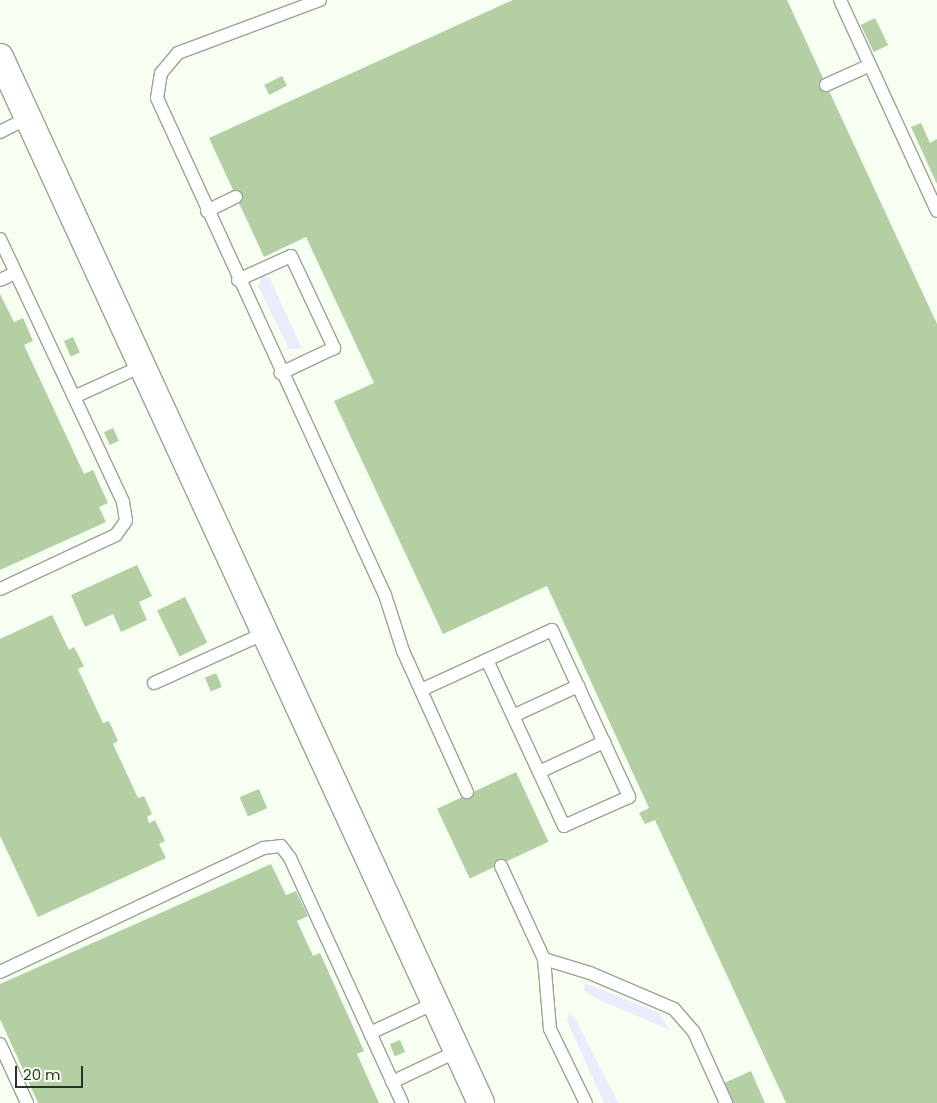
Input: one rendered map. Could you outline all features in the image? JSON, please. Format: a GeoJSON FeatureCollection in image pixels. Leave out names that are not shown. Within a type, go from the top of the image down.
{"type":"FeatureCollection","features":[{"type":"Feature","properties":{"kind":"street"},"geometry":{"type":"LineString","coordinates":[[0,57],[481,1103]]}},
{"type":"Feature","properties":{"kind":"lane"},"geometry":{"type":"LineString","coordinates":[[320,0],[185,49],[163,67],[156,89],[160,108],[385,595],[403,651],[467,792]]}},
{"type":"Feature","properties":{"kind":"lane"},"geometry":{"type":"LineString","coordinates":[[840,0],[937,211]]}},
{"type":"Feature","properties":{"kind":"lane"},"geometry":{"type":"LineString","coordinates":[[826,85],[870,65]]}},
{"type":"Feature","properties":{"kind":"lane"},"geometry":{"type":"LineString","coordinates":[[0,132],[28,118]]}},
{"type":"Feature","properties":{"kind":"lane"},"geometry":{"type":"LineString","coordinates":[[207,211],[236,197]]}},
{"type":"Feature","properties":{"kind":"lane"},"geometry":{"type":"LineString","coordinates":[[0,239],[123,502],[126,521],[116,535],[0,588]]}},
{"type":"Feature","properties":{"kind":"lane"},"geometry":{"type":"LineString","coordinates":[[238,280],[291,256],[334,348],[281,373]]}},
{"type":"Feature","properties":{"kind":"lane"},"geometry":{"type":"LineString","coordinates":[[0,280],[16,273]]}},
{"type":"Feature","properties":{"kind":"lane"},"geometry":{"type":"LineString","coordinates":[[74,398],[142,366]]}},
{"type":"Feature","properties":{"kind":"lane"},"geometry":{"type":"LineString","coordinates":[[421,690],[552,630],[629,797],[564,826],[487,660]]}},
{"type":"Feature","properties":{"kind":"lane"},"geometry":{"type":"LineString","coordinates":[[154,683],[265,633]]}},
{"type":"Feature","properties":{"kind":"lane"},"geometry":{"type":"LineString","coordinates":[[513,716],[578,686]]}},
{"type":"Feature","properties":{"kind":"lane"},"geometry":{"type":"LineString","coordinates":[[539,772],[604,742]]}},
{"type":"Feature","properties":{"kind":"lane"},"geometry":{"type":"LineString","coordinates":[[0,972],[263,848],[281,846],[290,858],[402,1103]]}},
{"type":"Feature","properties":{"kind":"lane"},"geometry":{"type":"LineString","coordinates":[[501,866],[544,959],[548,1025],[586,1103]]}},
{"type":"Feature","properties":{"kind":"lane"},"geometry":{"type":"LineString","coordinates":[[544,959],[600,977],[682,1015],[694,1032],[726,1103]]}},
{"type":"Feature","properties":{"kind":"lane"},"geometry":{"type":"LineString","coordinates":[[370,1033],[435,1003]]}},
{"type":"Feature","properties":{"kind":"lane"},"geometry":{"type":"LineString","coordinates":[[0,1044],[27,1103]]}},
{"type":"Feature","properties":{"kind":"lane"},"geometry":{"type":"LineString","coordinates":[[392,1082],[458,1051]]}},
{"type":"Feature","properties":{"kind":"shaded area"},"geometry":{"type":"Polygon","coordinates":[[[262,276],[270,278],[302,349],[289,349],[258,286],[262,276]]]}},
{"type":"Feature","properties":{"kind":"shaded area"},"geometry":{"type":"Polygon","coordinates":[[[585,983],[659,1013],[670,1030],[597,999],[584,991],[585,983]]]}},
{"type":"Feature","properties":{"kind":"shaded area"},"geometry":{"type":"Polygon","coordinates":[[[569,1013],[575,1018],[618,1103],[604,1103],[567,1021],[569,1013]]]}},
{"type":"Feature","properties":{"kind":"building"},"geometry":{"type":"Polygon","coordinates":[[[513,0],[787,0],[937,324],[937,1103],[786,1103],[655,820],[645,824],[639,813],[649,808],[547,586],[443,634],[334,401],[374,383],[306,237],[264,257],[209,138],[513,0]]]}},
{"type":"Feature","properties":{"kind":"building"},"geometry":{"type":"Polygon","coordinates":[[[875,18],[888,45],[874,52],[861,25],[875,18]]]}},
{"type":"Feature","properties":{"kind":"building"},"geometry":{"type":"Polygon","coordinates":[[[282,76],[287,86],[269,95],[264,85],[282,76]]]}},
{"type":"Feature","properties":{"kind":"building"},"geometry":{"type":"Polygon","coordinates":[[[921,123],[930,143],[937,139],[937,184],[911,127],[921,123]]]}},
{"type":"Feature","properties":{"kind":"building"},"geometry":{"type":"Polygon","coordinates":[[[0,294],[14,322],[23,318],[33,341],[24,345],[84,474],[93,470],[108,503],[99,507],[106,522],[0,570],[0,294]]]}},
{"type":"Feature","properties":{"kind":"building"},"geometry":{"type":"Polygon","coordinates":[[[73,337],[80,353],[71,357],[64,341],[73,337]]]}},
{"type":"Feature","properties":{"kind":"building"},"geometry":{"type":"Polygon","coordinates":[[[113,428],[119,441],[110,445],[104,432],[113,428]]]}},
{"type":"Feature","properties":{"kind":"building"},"geometry":{"type":"Polygon","coordinates":[[[137,565],[152,596],[139,602],[147,620],[121,632],[113,614],[85,627],[71,595],[137,565]]]}},
{"type":"Feature","properties":{"kind":"building"},"geometry":{"type":"Polygon","coordinates":[[[185,597],[207,643],[179,656],[157,611],[185,597]]]}},
{"type":"Feature","properties":{"kind":"building"},"geometry":{"type":"Polygon","coordinates":[[[52,615],[69,650],[74,647],[84,666],[78,669],[103,723],[109,721],[118,741],[113,744],[138,798],[144,796],[152,814],[147,817],[149,823],[155,820],[165,841],[159,844],[166,858],[38,917],[0,836],[0,639],[52,615]]]}},
{"type":"Feature","properties":{"kind":"building"},"geometry":{"type":"Polygon","coordinates":[[[216,673],[222,687],[211,691],[205,678],[216,673]]]}},
{"type":"Feature","properties":{"kind":"building"},"geometry":{"type":"Polygon","coordinates":[[[516,772],[549,842],[470,879],[437,809],[516,772]]]}},
{"type":"Feature","properties":{"kind":"building"},"geometry":{"type":"Polygon","coordinates":[[[259,789],[267,808],[248,817],[240,797],[259,789]]]}},
{"type":"Feature","properties":{"kind":"building"},"geometry":{"type":"Polygon","coordinates":[[[271,864],[286,895],[296,891],[308,916],[297,921],[313,956],[320,953],[364,1051],[357,1054],[379,1103],[38,1103],[0,1019],[0,984],[271,864]]]}},
{"type":"Feature","properties":{"kind":"building"},"geometry":{"type":"Polygon","coordinates":[[[400,1040],[405,1052],[395,1056],[390,1044],[400,1040]]]}},
{"type":"Feature","properties":{"kind":"building"},"geometry":{"type":"Polygon","coordinates":[[[751,1071],[765,1103],[731,1103],[722,1084],[751,1071]]]}}]}
